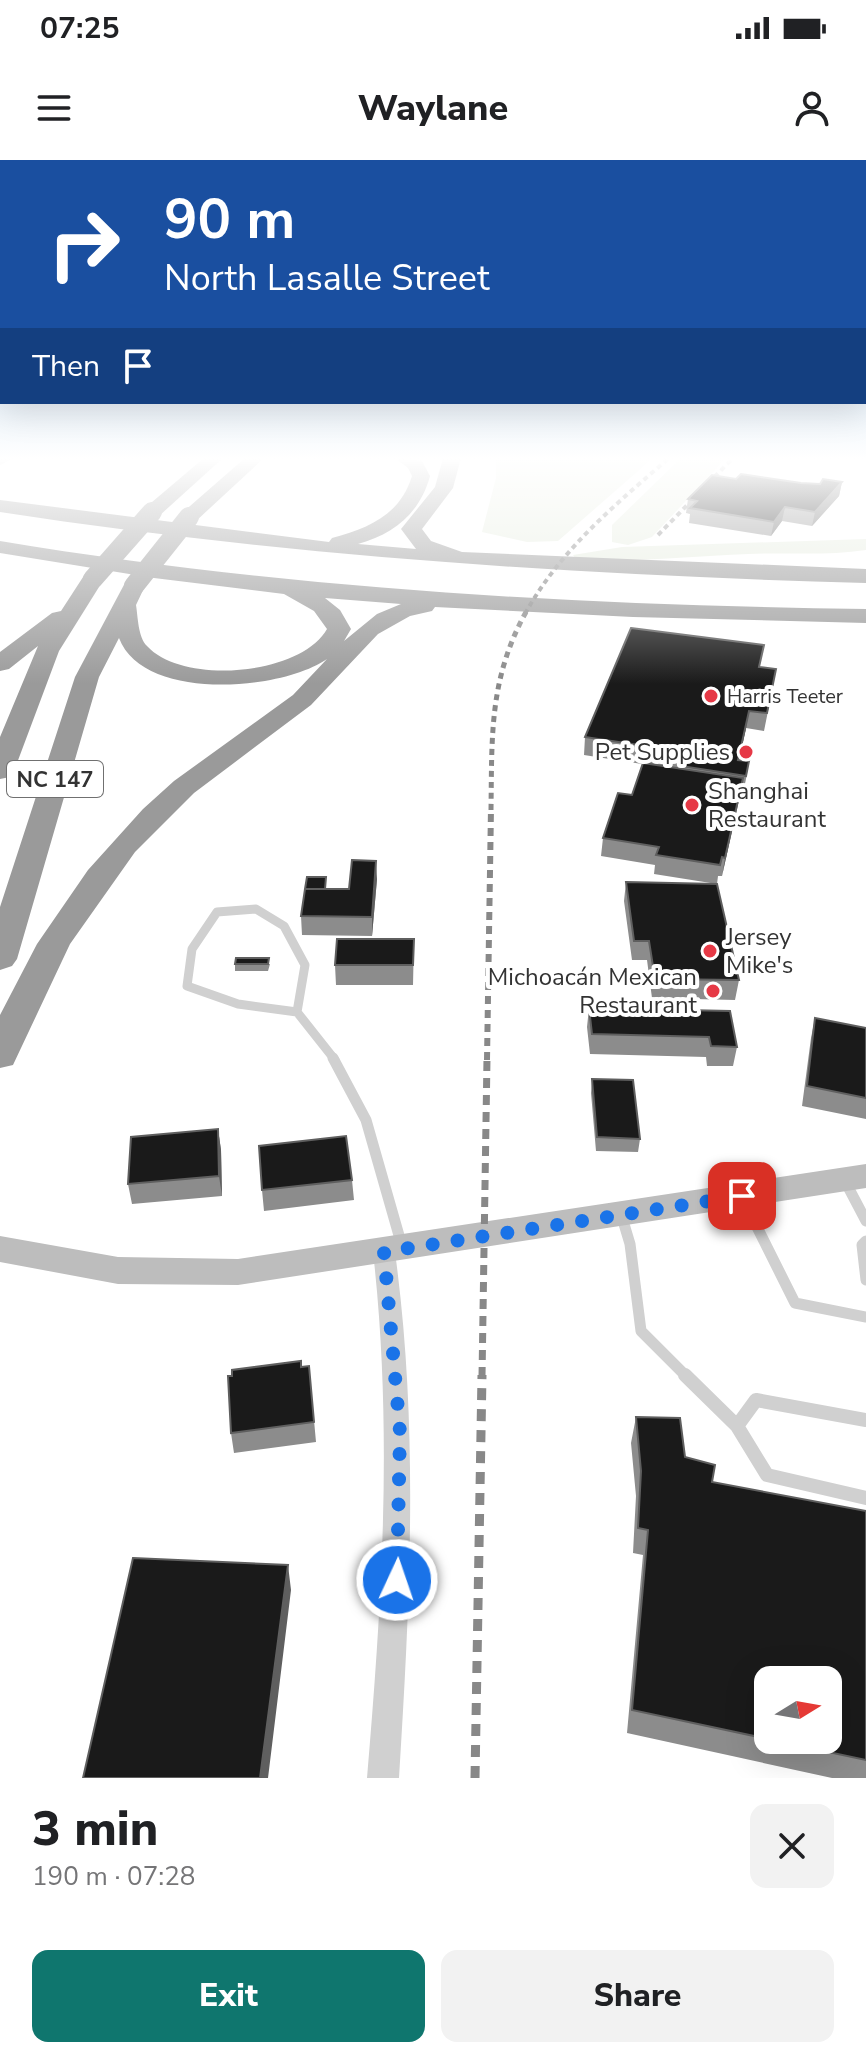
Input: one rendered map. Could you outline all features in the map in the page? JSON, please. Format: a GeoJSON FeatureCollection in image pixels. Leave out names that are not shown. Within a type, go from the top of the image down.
{"type":"FeatureCollection","features":[{"type":"Feature","properties":{"kind":"highway"},"geometry":{"type":"LineString","coordinates":[[3,534],[198,562],[388,582],[529,592],[866,603]]}},
{"type":"Feature","properties":{"kind":"highway"},"geometry":{"type":"LineString","coordinates":[[92,534],[218,552],[378,568],[597,582],[866,589]]}},
{"type":"Feature","properties":{"kind":"highway","name":"NC 147"},"geometry":{"type":"LineString","coordinates":[[0,771],[34,678],[75,605],[93,579],[133,534]]}},
{"type":"Feature","properties":{"kind":"highway","name":"NC 147"},"geometry":{"type":"LineString","coordinates":[[0,959],[87,677],[129,594],[176,534]]}},
{"type":"Feature","properties":{"kind":"highway"},"geometry":{"type":"LineString","coordinates":[[199,534],[261,542],[537,564],[866,576]]}},
{"type":"Feature","properties":{"kind":"highway"},"geometry":{"type":"LineString","coordinates":[[261,542],[341,542],[372,534]]}},
{"type":"Feature","properties":{"kind":"highway"},"geometry":{"type":"LineString","coordinates":[[413,534],[424,545],[446,552],[537,564]]}},
{"type":"Feature","properties":{"kind":"highway"},"geometry":{"type":"LineString","coordinates":[[0,547],[56,558],[248,584],[481,604],[682,615],[866,634]]}},
{"type":"Feature","properties":{"kind":"highway"},"geometry":{"type":"LineString","coordinates":[[0,554],[56,558]]}},
{"type":"Feature","properties":{"kind":"highway"},"geometry":{"type":"LineString","coordinates":[[664,570],[757,567],[866,556]]}},
{"type":"Feature","properties":{"kind":"highway"},"geometry":{"type":"LineString","coordinates":[[129,594],[136,649],[158,665],[194,675],[231,677],[276,671],[318,656],[336,640],[339,629],[336,619],[321,603],[248,584]]}},
{"type":"Feature","properties":{"kind":"highway"},"geometry":{"type":"LineString","coordinates":[[0,1056],[33,981],[62,926],[90,886],[148,819],[184,787],[304,698],[379,619],[411,608],[481,604]]}},
{"type":"Feature","properties":{"kind":"highway"},"geometry":{"type":"LineString","coordinates":[[0,664],[75,605]]}},
{"type":"Feature","properties":{"kind":"highway"},"geometry":{"type":"LineString","coordinates":[[682,615],[866,616]]}},
{"type":"Feature","properties":{"kind":"street"},"geometry":{"type":"LineString","coordinates":[[0,1249],[76,1265],[195,1275],[291,1267],[855,1178]]}},
{"type":"Feature","properties":{"kind":"street"},"geometry":{"type":"LineString","coordinates":[[383,1778],[401,1494],[393,1250]]}},
{"type":"Feature","properties":{"kind":"lane"},"geometry":{"type":"LineString","coordinates":[[297,1012],[305,965],[284,926],[256,909],[217,912],[192,949],[187,986],[238,1004],[297,1012],[326,1046],[350,1084],[373,1145],[393,1250]]}},
{"type":"Feature","properties":{"kind":"lane"},"geometry":{"type":"LineString","coordinates":[[855,1178],[866,1221]]}},
{"type":"Feature","properties":{"kind":"lane"},"geometry":{"type":"LineString","coordinates":[[742,1196],[795,1303],[866,1317]]}},
{"type":"Feature","properties":{"kind":"lane"},"geometry":{"type":"LineString","coordinates":[[621,1214],[630,1244],[641,1331],[737,1426],[767,1475],[866,1498]]}},
{"type":"Feature","properties":{"kind":"lane"},"geometry":{"type":"LineString","coordinates":[[866,1241],[862,1245],[866,1280]]}},
{"type":"Feature","properties":{"kind":"lane"},"geometry":{"type":"LineString","coordinates":[[737,1426],[756,1400],[866,1420]]}},
{"type":"Feature","properties":{"kind":"shaded area"},"geometry":{"type":"Polygon","coordinates":[[[489,534],[567,534],[558,541],[527,542],[489,534]]]}},
{"type":"Feature","properties":{"kind":"shaded area"},"geometry":{"type":"Polygon","coordinates":[[[612,534],[655,534],[628,545],[612,542],[612,534]]]}},
{"type":"Feature","properties":{"kind":"shaded area"},"geometry":{"type":"Polygon","coordinates":[[[866,539],[866,550],[836,553],[618,560],[576,559],[573,555],[622,547],[866,539]]]}},
{"type":"Feature","properties":{"kind":"building"},"geometry":{"type":"Polygon","coordinates":[[[631,628],[764,645],[759,667],[776,669],[767,713],[749,711],[738,760],[749,761],[746,776],[681,766],[686,752],[585,737],[631,628]]]}},
{"type":"Feature","properties":{"kind":"building"},"geometry":{"type":"Polygon","coordinates":[[[643,763],[743,778],[725,858],[722,857],[720,865],[656,855],[659,847],[603,838],[618,793],[632,795],[643,763]]]}},
{"type":"Feature","properties":{"kind":"building"},"geometry":{"type":"Polygon","coordinates":[[[352,860],[376,861],[372,917],[301,916],[305,889],[349,889],[352,860]]]}},
{"type":"Feature","properties":{"kind":"building"},"geometry":{"type":"Polygon","coordinates":[[[307,877],[326,877],[325,889],[305,889],[307,877]]]}},
{"type":"Feature","properties":{"kind":"building"},"geometry":{"type":"Polygon","coordinates":[[[626,882],[717,884],[739,980],[655,979],[649,941],[634,941],[626,882]]]}},
{"type":"Feature","properties":{"kind":"building"},"geometry":{"type":"Polygon","coordinates":[[[337,939],[414,939],[413,965],[335,965],[337,939]]]}},
{"type":"Feature","properties":{"kind":"building"},"geometry":{"type":"Polygon","coordinates":[[[236,958],[269,958],[268,964],[235,964],[236,958]]]}},
{"type":"Feature","properties":{"kind":"building"},"geometry":{"type":"Polygon","coordinates":[[[589,1008],[730,1011],[737,1047],[711,1046],[709,1037],[592,1034],[589,1008]]]}},
{"type":"Feature","properties":{"kind":"building"},"geometry":{"type":"Polygon","coordinates":[[[815,1018],[866,1028],[866,1098],[807,1086],[815,1018]]]}},
{"type":"Feature","properties":{"kind":"building"},"geometry":{"type":"Polygon","coordinates":[[[592,1079],[633,1080],[640,1139],[597,1137],[592,1079]]]}},
{"type":"Feature","properties":{"kind":"building"},"geometry":{"type":"Polygon","coordinates":[[[218,1129],[219,1176],[128,1184],[131,1137],[218,1129]]]}},
{"type":"Feature","properties":{"kind":"building"},"geometry":{"type":"Polygon","coordinates":[[[346,1136],[352,1180],[262,1190],[259,1146],[346,1136]]]}},
{"type":"Feature","properties":{"kind":"building"},"geometry":{"type":"Polygon","coordinates":[[[301,1361],[301,1367],[309,1366],[314,1422],[231,1433],[228,1376],[232,1376],[232,1370],[301,1361]]]}},
{"type":"Feature","properties":{"kind":"building"},"geometry":{"type":"Polygon","coordinates":[[[636,1417],[680,1418],[685,1457],[715,1465],[712,1482],[866,1511],[866,1760],[838,1754],[842,1754],[842,1666],[754,1666],[754,1736],[632,1710],[648,1530],[638,1528],[641,1471],[636,1417]]]}},
{"type":"Feature","properties":{"kind":"building"},"geometry":{"type":"Polygon","coordinates":[[[133,1558],[288,1565],[260,1778],[83,1778],[133,1558]]]}},
{"type":"Feature","properties":{"kind":"railway"},"geometry":{"type":"LineString","coordinates":[[525,614],[555,569],[587,534]]}},
{"type":"Feature","properties":{"kind":"railway"},"geometry":{"type":"LineString","coordinates":[[491,810],[493,732],[499,685],[505,661],[525,614]]}},
{"type":"Feature","properties":{"kind":"railway"},"geometry":{"type":"LineString","coordinates":[[487,1060],[491,808]]}},
{"type":"Feature","properties":{"kind":"railway"},"geometry":{"type":"LineString","coordinates":[[482,1377],[487,1058]]}},
{"type":"Feature","properties":{"kind":"railway"},"geometry":{"type":"LineString","coordinates":[[475,1778],[482,1375]]}},
{"type":"Feature","properties":{"kind":"place","name":"Harris Teeter"},"geometry":{"type":"Point","coordinates":[711,696]}},
{"type":"Feature","properties":{"kind":"place","name":"Pet Supplies"},"geometry":{"type":"Point","coordinates":[746,752]}},
{"type":"Feature","properties":{"kind":"place","name":"Shanghai Restaurant"},"geometry":{"type":"Point","coordinates":[692,805]}},
{"type":"Feature","properties":{"kind":"place","name":"Jersey Mike's"},"geometry":{"type":"Point","coordinates":[710,951]}},
{"type":"Feature","properties":{"kind":"place","name":"Michoacán Mexican Restaurant"},"geometry":{"type":"Point","coordinates":[713,991]}},
{"type":"Feature","properties":{"kind":"route"},"geometry":{"type":"LineString","coordinates":[[397,1580],[400,1432],[384,1252],[742,1196]]}}]}
